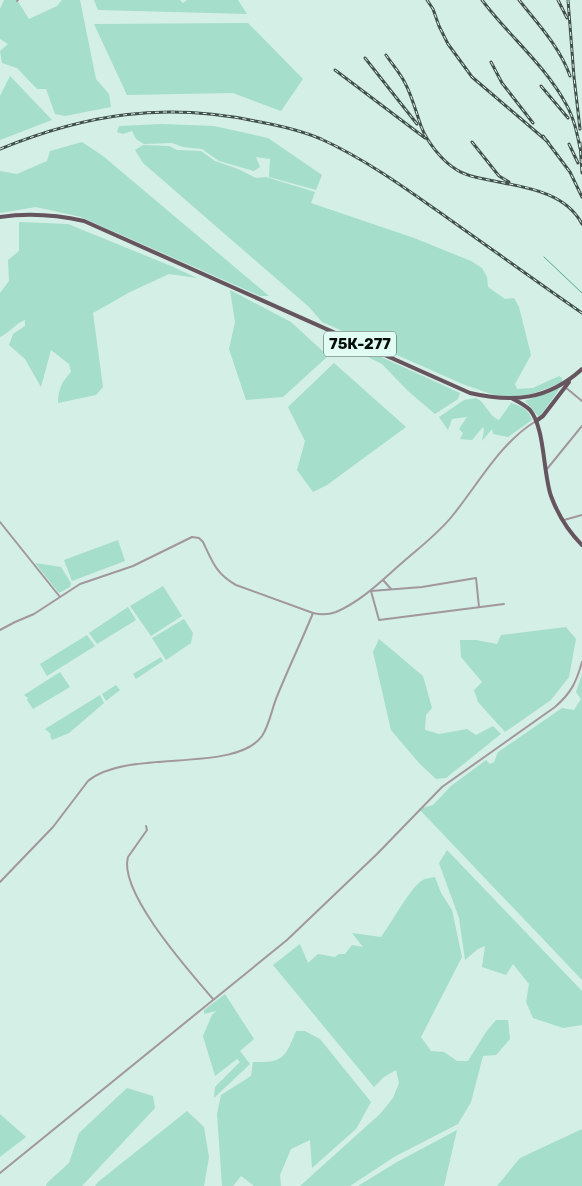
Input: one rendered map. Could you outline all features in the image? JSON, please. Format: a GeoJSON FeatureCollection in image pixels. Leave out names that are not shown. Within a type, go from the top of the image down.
{"type":"FeatureCollection","features":[{"type":"Feature","properties":{"kind":"main road","name":"75К-277"},"geometry":{"type":"LineString","coordinates":[[0,217],[36,215],[65,217],[84,222],[461,389],[481,395],[512,398]]}},
{"type":"Feature","properties":{"kind":"main road"},"geometry":{"type":"LineString","coordinates":[[536,421],[543,416],[565,386],[582,369]]}},
{"type":"Feature","properties":{"kind":"main road"},"geometry":{"type":"LineString","coordinates":[[512,398],[524,398],[543,393],[572,378]]}},
{"type":"Feature","properties":{"kind":"main road"},"geometry":{"type":"LineString","coordinates":[[512,398],[527,407],[536,421],[550,495],[562,521],[582,545]]}},
{"type":"Feature","properties":{"kind":"street"},"geometry":{"type":"LineString","coordinates":[[565,386],[582,401]]}},
{"type":"Feature","properties":{"kind":"street"},"geometry":{"type":"LineString","coordinates":[[0,630],[34,614],[80,584],[133,566],[192,538],[199,538],[218,572],[225,579],[236,585],[313,613],[324,615],[336,612],[355,602],[371,590],[448,521],[503,450],[536,421]]}},
{"type":"Feature","properties":{"kind":"street"},"geometry":{"type":"LineString","coordinates":[[546,471],[582,426]]}},
{"type":"Feature","properties":{"kind":"street"},"geometry":{"type":"LineString","coordinates":[[562,521],[582,514]]}},
{"type":"Feature","properties":{"kind":"street"},"geometry":{"type":"LineString","coordinates":[[0,522],[60,597]]}},
{"type":"Feature","properties":{"kind":"street"},"geometry":{"type":"LineString","coordinates":[[371,590],[476,578],[479,607]]}},
{"type":"Feature","properties":{"kind":"street"},"geometry":{"type":"LineString","coordinates":[[383,580],[391,589]]}},
{"type":"Feature","properties":{"kind":"street"},"geometry":{"type":"LineString","coordinates":[[371,590],[379,620],[504,604]]}},
{"type":"Feature","properties":{"kind":"street"},"geometry":{"type":"LineString","coordinates":[[0,882],[53,827],[88,781],[95,775],[150,762],[220,756],[256,743],[266,728],[277,695],[313,613]]}},
{"type":"Feature","properties":{"kind":"street"},"geometry":{"type":"LineString","coordinates":[[0,1173],[287,940],[442,787],[555,707],[567,696],[577,681],[582,662]]}},
{"type":"Feature","properties":{"kind":"street"},"geometry":{"type":"LineString","coordinates":[[146,826],[148,830],[128,856],[126,862],[127,871],[135,893],[152,921],[213,999]]}},
{"type":"Feature","properties":{"kind":"green space"},"geometry":{"type":"Polygon","coordinates":[[[4,0],[17,0],[29,19],[57,6],[62,0],[80,0],[96,79],[109,94],[111,107],[65,116],[55,114],[46,89],[37,89],[17,68],[2,63],[0,51],[8,44],[0,39],[0,9],[4,0]]]}},
{"type":"Feature","properties":{"kind":"green space"},"geometry":{"type":"Polygon","coordinates":[[[94,0],[180,0],[183,3],[187,0],[238,0],[247,14],[98,10],[94,0]]]}},
{"type":"Feature","properties":{"kind":"green space"},"geometry":{"type":"Polygon","coordinates":[[[248,23],[303,79],[281,111],[233,93],[127,95],[94,24],[248,23]]]}},
{"type":"Feature","properties":{"kind":"green space"},"geometry":{"type":"Polygon","coordinates":[[[10,76],[52,120],[0,140],[0,96],[10,76]]]}},
{"type":"Feature","properties":{"kind":"green space"},"geometry":{"type":"Polygon","coordinates":[[[162,124],[214,126],[268,138],[322,175],[316,190],[269,177],[270,159],[256,157],[260,167],[254,171],[219,161],[202,149],[183,147],[172,143],[144,144],[136,139],[132,131],[123,134],[117,132],[119,126],[162,124]]]}},
{"type":"Feature","properties":{"kind":"green space"},"geometry":{"type":"Polygon","coordinates":[[[82,142],[103,156],[269,296],[260,296],[81,217],[36,207],[0,213],[0,171],[17,174],[47,161],[50,151],[82,142]]]}},
{"type":"Feature","properties":{"kind":"green space"},"geometry":{"type":"Polygon","coordinates":[[[143,145],[169,146],[177,150],[201,151],[215,161],[256,178],[266,177],[315,192],[311,203],[414,238],[471,261],[482,268],[487,277],[488,287],[505,299],[514,298],[519,307],[531,355],[515,384],[517,389],[533,388],[559,376],[562,378],[562,382],[523,396],[504,397],[465,385],[322,322],[309,307],[143,163],[135,150],[143,145]]]}},
{"type":"Feature","properties":{"kind":"green space"},"geometry":{"type":"Polygon","coordinates":[[[19,222],[68,224],[197,278],[169,274],[130,292],[93,313],[103,387],[96,395],[58,403],[61,386],[71,372],[69,364],[51,350],[41,387],[25,359],[9,345],[13,334],[25,326],[25,320],[0,337],[0,293],[9,281],[8,260],[19,251],[19,222]]]}},
{"type":"Feature","properties":{"kind":"green space"},"geometry":{"type":"Polygon","coordinates":[[[230,290],[291,322],[328,356],[283,397],[246,400],[229,349],[235,322],[230,290]]]}},
{"type":"Feature","properties":{"kind":"green space"},"geometry":{"type":"Polygon","coordinates":[[[355,345],[460,393],[458,399],[435,414],[408,391],[382,364],[352,349],[355,345]]]}},
{"type":"Feature","properties":{"kind":"green space"},"geometry":{"type":"Polygon","coordinates":[[[334,363],[406,427],[327,485],[313,492],[297,470],[305,441],[288,407],[334,363]]]}},
{"type":"Feature","properties":{"kind":"green space"},"geometry":{"type":"Polygon","coordinates":[[[560,388],[541,415],[538,416],[525,401],[560,388]]]}},
{"type":"Feature","properties":{"kind":"green space"},"geometry":{"type":"Polygon","coordinates":[[[476,398],[499,420],[511,403],[524,408],[532,420],[508,437],[493,434],[492,429],[482,441],[483,427],[472,440],[460,439],[463,433],[459,429],[467,417],[452,419],[448,430],[439,417],[464,400],[476,398]]]}},
{"type":"Feature","properties":{"kind":"green space"},"geometry":{"type":"Polygon","coordinates":[[[118,540],[125,561],[72,581],[64,560],[118,540]]]}},
{"type":"Feature","properties":{"kind":"green space"},"geometry":{"type":"Polygon","coordinates":[[[35,563],[61,567],[71,583],[70,587],[59,593],[35,563]]]}},
{"type":"Feature","properties":{"kind":"green space"},"geometry":{"type":"Polygon","coordinates":[[[163,586],[182,616],[151,636],[130,606],[163,586]]]}},
{"type":"Feature","properties":{"kind":"green space"},"geometry":{"type":"Polygon","coordinates":[[[128,607],[136,620],[97,644],[89,633],[128,607]]]}},
{"type":"Feature","properties":{"kind":"green space"},"geometry":{"type":"Polygon","coordinates":[[[184,619],[193,633],[191,643],[166,660],[152,638],[184,619]]]}},
{"type":"Feature","properties":{"kind":"green space"},"geometry":{"type":"Polygon","coordinates":[[[566,627],[576,639],[569,677],[551,700],[505,732],[478,702],[474,690],[482,682],[461,657],[460,640],[476,640],[497,644],[501,635],[566,627]]]}},
{"type":"Feature","properties":{"kind":"green space"},"geometry":{"type":"Polygon","coordinates":[[[87,635],[95,646],[47,676],[40,664],[87,635]]]}},
{"type":"Feature","properties":{"kind":"green space"},"geometry":{"type":"Polygon","coordinates":[[[379,639],[423,676],[432,708],[426,715],[425,730],[439,734],[467,729],[476,735],[493,726],[501,734],[446,778],[436,779],[419,763],[391,730],[373,652],[379,639]]]}},
{"type":"Feature","properties":{"kind":"green space"},"geometry":{"type":"Polygon","coordinates":[[[161,657],[163,661],[136,679],[133,674],[161,657]]]}},
{"type":"Feature","properties":{"kind":"green space"},"geometry":{"type":"Polygon","coordinates":[[[60,672],[70,687],[33,709],[27,700],[28,698],[24,695],[60,672]]]}},
{"type":"Feature","properties":{"kind":"green space"},"geometry":{"type":"Polygon","coordinates":[[[582,674],[582,980],[419,809],[433,805],[451,786],[486,760],[490,764],[494,762],[498,752],[562,708],[574,710],[581,699],[576,692],[582,674]]]}},
{"type":"Feature","properties":{"kind":"green space"},"geometry":{"type":"Polygon","coordinates":[[[116,685],[120,690],[106,701],[102,694],[116,685]]]}},
{"type":"Feature","properties":{"kind":"green space"},"geometry":{"type":"Polygon","coordinates":[[[100,695],[104,703],[69,733],[52,740],[51,734],[45,729],[100,695]]]}},
{"type":"Feature","properties":{"kind":"green space"},"geometry":{"type":"Polygon","coordinates":[[[447,850],[582,991],[582,1025],[563,1028],[533,1018],[526,1002],[529,984],[513,964],[506,975],[482,967],[485,946],[478,949],[465,960],[459,918],[439,863],[447,850]]]}},
{"type":"Feature","properties":{"kind":"green space"},"geometry":{"type":"Polygon","coordinates":[[[435,877],[441,893],[452,910],[462,957],[421,1037],[431,1051],[444,1052],[457,1061],[468,1061],[496,1020],[508,1020],[510,1039],[496,1055],[483,1056],[471,1102],[458,1124],[394,1157],[350,1186],[300,1186],[380,1114],[393,1098],[399,1083],[396,1070],[384,1077],[374,1087],[273,965],[300,944],[308,963],[318,954],[335,957],[339,954],[345,954],[352,945],[363,947],[352,933],[381,937],[418,884],[423,880],[435,877]]]}},
{"type":"Feature","properties":{"kind":"green space"},"geometry":{"type":"Polygon","coordinates":[[[225,994],[254,1039],[240,1051],[250,1064],[214,1098],[215,1087],[240,1062],[237,1059],[215,1076],[203,1036],[212,1015],[216,1011],[204,1014],[204,1010],[225,994]]]}},
{"type":"Feature","properties":{"kind":"green space"},"geometry":{"type":"Polygon","coordinates":[[[296,1031],[305,1031],[320,1039],[371,1102],[356,1129],[312,1168],[310,1140],[291,1149],[280,1175],[281,1186],[254,1186],[241,1176],[233,1186],[222,1186],[217,1114],[221,1095],[251,1076],[253,1062],[277,1060],[282,1057],[296,1031]]]}},
{"type":"Feature","properties":{"kind":"green space"},"geometry":{"type":"Polygon","coordinates":[[[127,1088],[153,1096],[155,1108],[82,1186],[46,1186],[69,1163],[79,1133],[127,1088]]]}},
{"type":"Feature","properties":{"kind":"green space"},"geometry":{"type":"Polygon","coordinates":[[[187,1111],[204,1127],[209,1157],[204,1186],[95,1186],[98,1182],[187,1111]]]}},
{"type":"Feature","properties":{"kind":"green space"},"geometry":{"type":"Polygon","coordinates":[[[0,1114],[26,1137],[0,1157],[0,1114]]]}},
{"type":"Feature","properties":{"kind":"green space"},"geometry":{"type":"Polygon","coordinates":[[[582,1129],[582,1186],[497,1186],[520,1158],[582,1129]]]}},
{"type":"Feature","properties":{"kind":"green space"},"geometry":{"type":"Polygon","coordinates":[[[457,1130],[444,1186],[358,1186],[397,1162],[457,1130]]]}},
{"type":"Feature","properties":{"kind":"waterway"},"geometry":{"type":"LineString","coordinates":[[544,257],[582,293]]}},
{"type":"Feature","properties":{"kind":"railway"},"geometry":{"type":"LineString","coordinates":[[427,0],[433,9],[448,44],[472,77],[548,142]]}},
{"type":"Feature","properties":{"kind":"railway"},"geometry":{"type":"LineString","coordinates":[[482,0],[548,76],[571,115],[580,148]]}},
{"type":"Feature","properties":{"kind":"railway"},"geometry":{"type":"LineString","coordinates":[[519,0],[554,46],[566,65],[570,76]]}},
{"type":"Feature","properties":{"kind":"railway"},"geometry":{"type":"LineString","coordinates":[[558,0],[567,18]]}},
{"type":"Feature","properties":{"kind":"railway"},"geometry":{"type":"LineString","coordinates":[[568,0],[580,129]]}},
{"type":"Feature","properties":{"kind":"railway"},"geometry":{"type":"LineString","coordinates":[[386,55],[407,88],[427,138],[446,162],[457,170],[476,178],[529,188],[554,197],[575,213],[582,224]]}},
{"type":"Feature","properties":{"kind":"railway"},"geometry":{"type":"LineString","coordinates":[[365,58],[417,124]]}},
{"type":"Feature","properties":{"kind":"railway"},"geometry":{"type":"LineString","coordinates":[[491,62],[502,83],[533,123]]}},
{"type":"Feature","properties":{"kind":"railway"},"geometry":{"type":"LineString","coordinates":[[335,70],[425,138]]}},
{"type":"Feature","properties":{"kind":"railway"},"geometry":{"type":"LineString","coordinates":[[541,86],[568,118]]}},
{"type":"Feature","properties":{"kind":"railway"},"geometry":{"type":"LineString","coordinates":[[0,149],[63,127],[125,115],[157,112],[221,115],[297,130],[338,147],[387,176],[582,313]]}},
{"type":"Feature","properties":{"kind":"railway"},"geometry":{"type":"LineString","coordinates":[[543,136],[570,172],[582,197]]}},
{"type":"Feature","properties":{"kind":"railway"},"geometry":{"type":"LineString","coordinates":[[472,142],[499,176],[509,182]]}},
{"type":"Feature","properties":{"kind":"railway"},"geometry":{"type":"LineString","coordinates":[[580,143],[582,173]]}},
{"type":"Feature","properties":{"kind":"railway"},"geometry":{"type":"LineString","coordinates":[[569,144],[578,163]]}}]}
